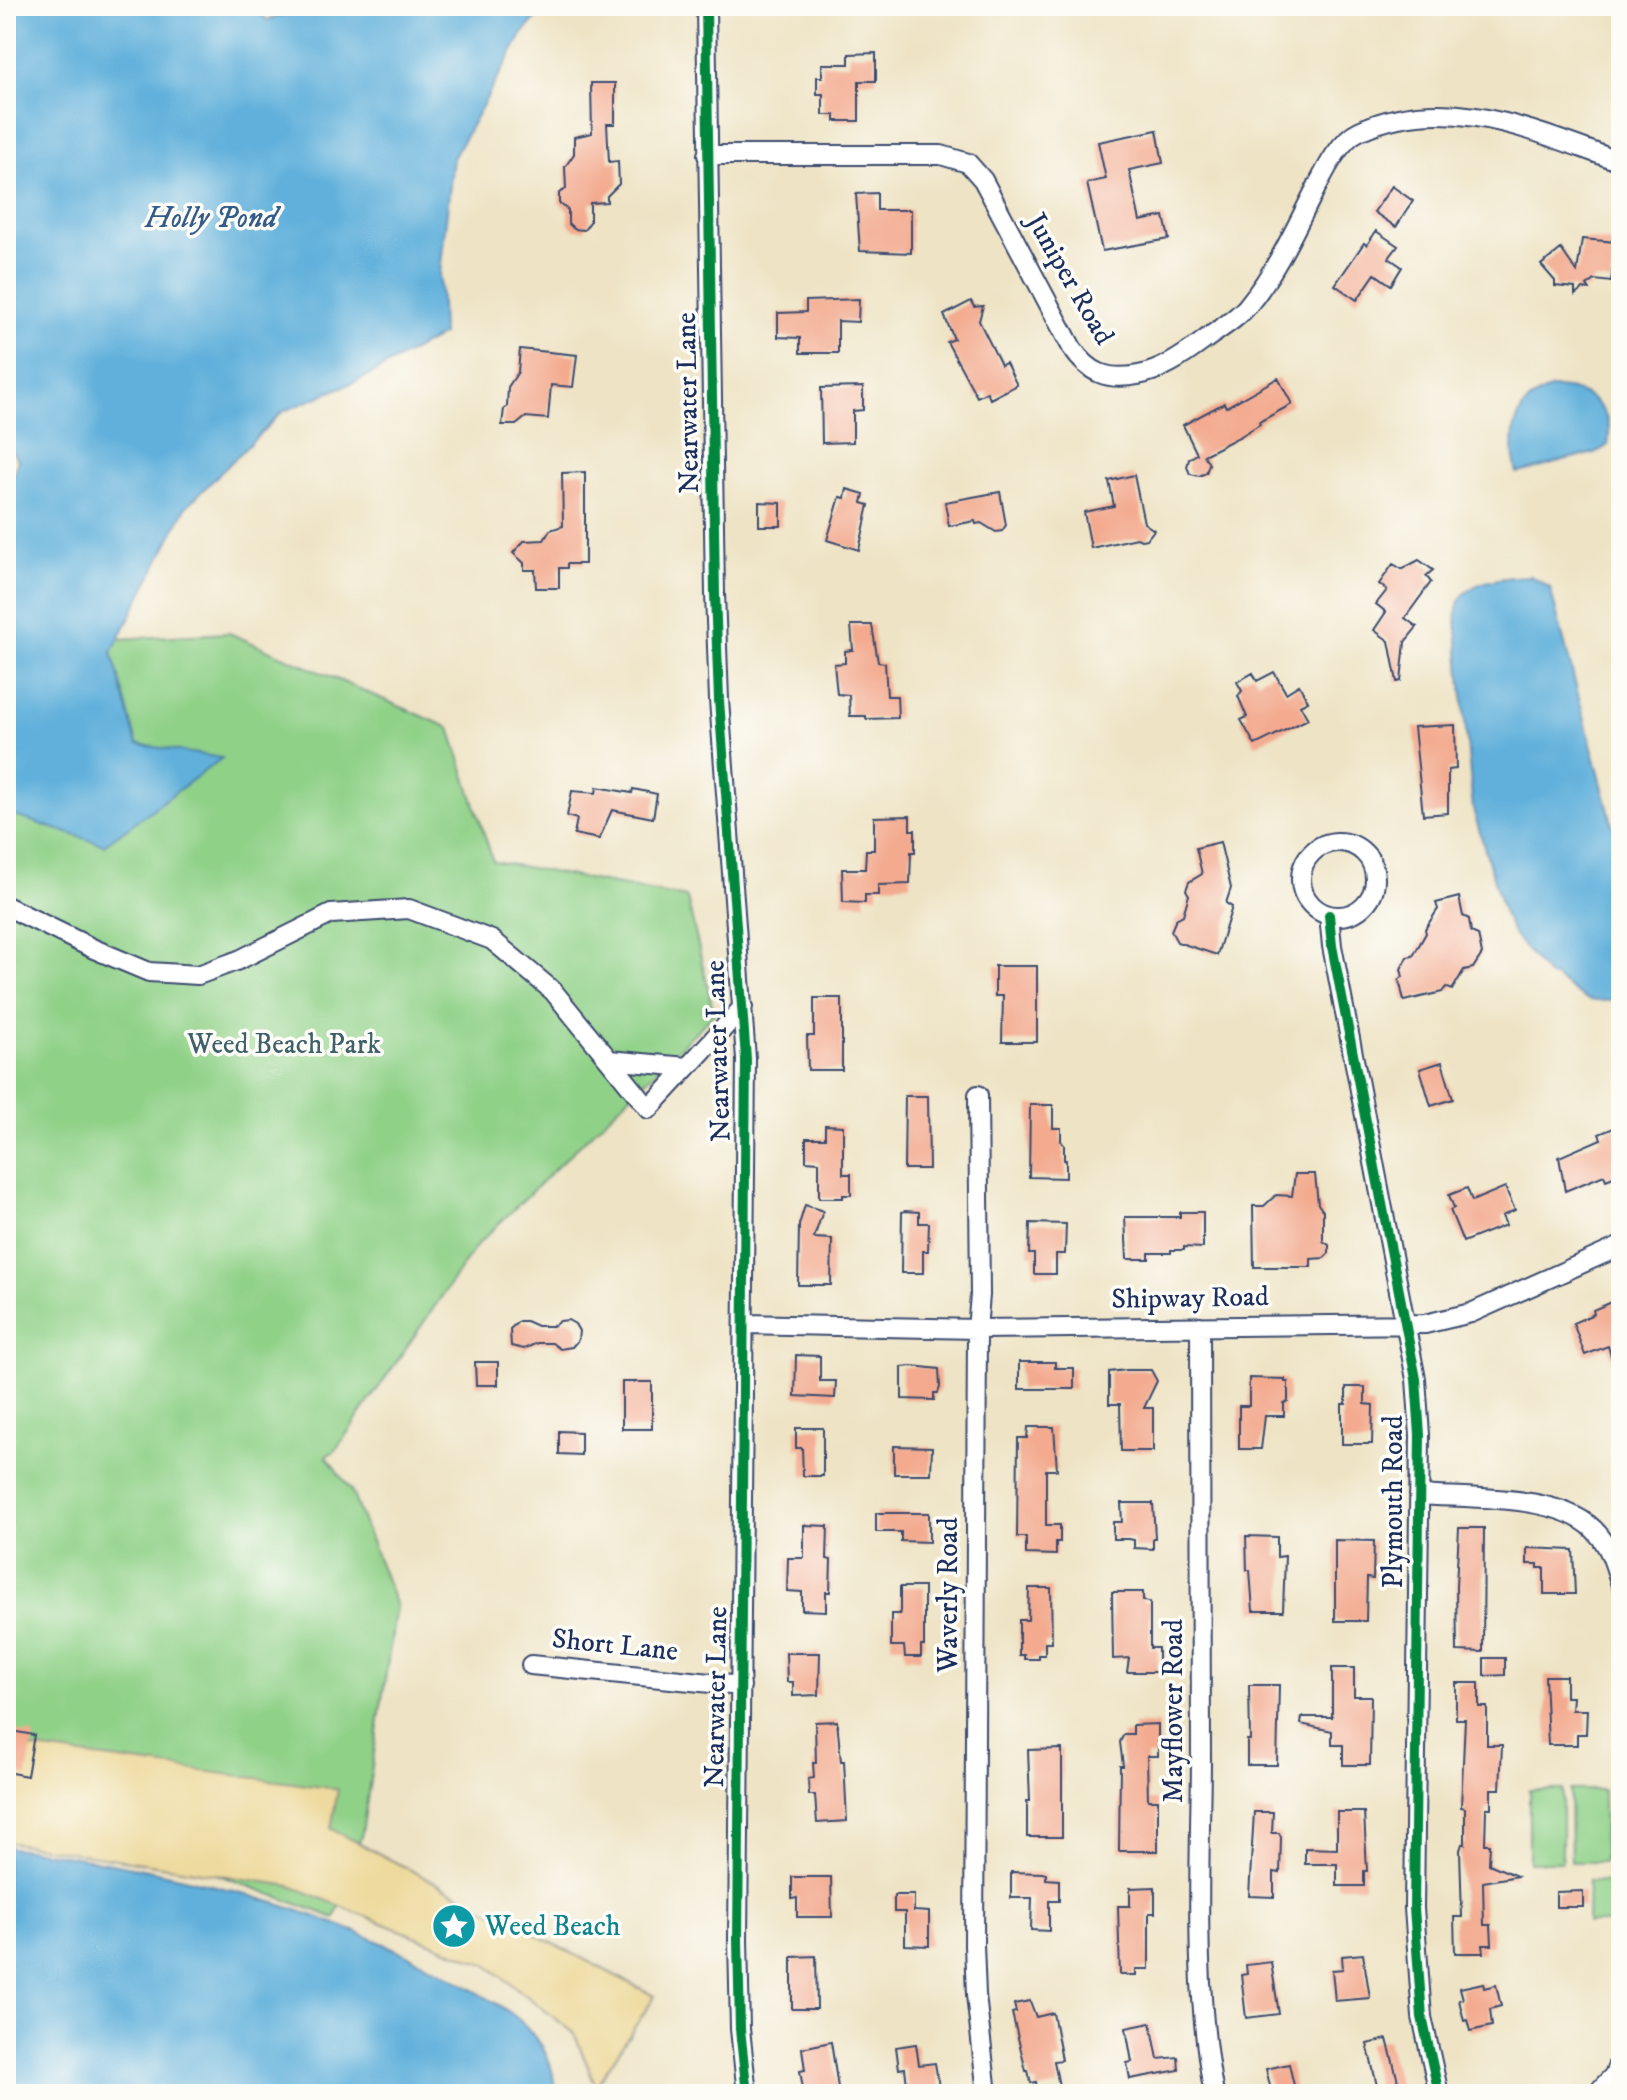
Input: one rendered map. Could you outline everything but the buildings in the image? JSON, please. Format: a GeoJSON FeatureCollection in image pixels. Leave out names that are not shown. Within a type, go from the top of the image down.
{"type":"FeatureCollection","features":[{"type":"Feature","properties":{"kind":"street","name":"Nearwater Lane"},"geometry":{"type":"LineString","coordinates":[[706,6],[719,700],[746,1059],[739,1954],[740,2029],[747,2094]]}},
{"type":"Feature","properties":{"kind":"street","name":"Juniper Road"},"geometry":{"type":"LineString","coordinates":[[707,155],[941,155],[968,163],[983,180],[1083,365],[1105,376],[1124,378],[1151,373],[1248,306],[1277,263],[1331,160],[1354,133],[1395,117],[1439,113],[1509,123],[1621,162]]}},
{"type":"Feature","properties":{"kind":"street"},"geometry":{"type":"LineString","coordinates":[[1332,842],[1346,843],[1360,849],[1370,859],[1375,873],[1374,888],[1368,901],[1358,910],[1344,916],[1329,915],[1316,909],[1306,899],[1301,885],[1302,870],[1308,857],[1318,848],[1332,842]]}},
{"type":"Feature","properties":{"kind":"street"},"geometry":{"type":"LineString","coordinates":[[6,906],[149,972],[198,975],[239,960],[331,914],[409,909],[492,940],[553,991],[649,1109],[743,1007]]}},
{"type":"Feature","properties":{"kind":"street","name":"Plymouth Road"},"geometry":{"type":"LineString","coordinates":[[1329,915],[1332,946],[1416,1379],[1420,1435],[1414,1908],[1420,2003],[1439,2094]]}},
{"type":"Feature","properties":{"kind":"street"},"geometry":{"type":"LineString","coordinates":[[609,1060],[687,1067]]}},
{"type":"Feature","properties":{"kind":"street","name":"Waverly Road"},"geometry":{"type":"LineString","coordinates":[[978,1095],[980,1295],[977,1329],[974,1945],[977,2010],[987,2094]]}},
{"type":"Feature","properties":{"kind":"street","name":"Shipway Road"},"geometry":{"type":"LineString","coordinates":[[745,1324],[977,1329],[1405,1324],[1450,1320],[1621,1246]]}},
{"type":"Feature","properties":{"kind":"street","name":"Mayflower Road"},"geometry":{"type":"LineString","coordinates":[[1200,1326],[1201,1647],[1197,1932],[1204,2037],[1214,2094]]}},
{"type":"Feature","properties":{"kind":"street"},"geometry":{"type":"LineString","coordinates":[[1419,1495],[1543,1504],[1564,1509],[1581,1517],[1597,1532],[1609,1549],[1621,1585]]}},
{"type":"Feature","properties":{"kind":"street","name":"Short Lane"},"geometry":{"type":"LineString","coordinates":[[531,1665],[741,1686]]}},
{"type":"Feature","properties":{"kind":"street"},"geometry":{"type":"LineString","coordinates":[[1596,2094],[1614,2075],[1621,2057]]}},
{"type":"Feature","properties":{"kind":"green space","name":"Weed Beach Park"},"geometry":{"type":"Polygon","coordinates":[[[229,633],[450,728],[493,861],[687,898],[714,1014],[477,1245],[335,1451],[326,1456],[351,1490],[396,1606],[362,1833],[335,1918],[200,1868],[6,1837],[6,645],[229,633]]]}},
{"type":"Feature","properties":{"kind":"green space"},"geometry":{"type":"Polygon","coordinates":[[[1529,1790],[1562,1790],[1562,1862],[1529,1862],[1529,1790]]]}},
{"type":"Feature","properties":{"kind":"green space"},"geometry":{"type":"Polygon","coordinates":[[[1570,1790],[1603,1790],[1604,1862],[1571,1862],[1570,1790]]]}},
{"type":"Feature","properties":{"kind":"green space"},"geometry":{"type":"Polygon","coordinates":[[[1588,1881],[1610,1882],[1610,1923],[1587,1923],[1588,1881]]]}},
{"type":"Feature","properties":{"kind":"sand","name":"Weed Beach"},"geometry":{"type":"Polygon","coordinates":[[[6,1745],[338,1789],[331,1829],[655,1996],[596,2086],[574,2033],[487,1965],[291,1886],[6,1842],[6,1745]]]}},
{"type":"Feature","properties":{"kind":"water","name":"Holly Pond"},"geometry":{"type":"Polygon","coordinates":[[[6,6],[252,6],[267,20],[301,10],[303,6],[546,6],[523,33],[453,158],[440,273],[442,335],[366,377],[282,412],[186,507],[112,652],[137,744],[222,758],[104,845],[6,813],[6,674],[17,637],[6,620],[6,498],[18,460],[6,443],[6,6]]]}},
{"type":"Feature","properties":{"kind":"water"},"geometry":{"type":"Polygon","coordinates":[[[1553,388],[1577,392],[1596,403],[1607,420],[1608,445],[1591,454],[1517,473],[1513,446],[1517,422],[1529,401],[1553,388]]]}},
{"type":"Feature","properties":{"kind":"water"},"geometry":{"type":"Polygon","coordinates":[[[1531,576],[1550,588],[1621,857],[1621,997],[1609,1000],[1584,998],[1548,976],[1514,936],[1504,914],[1473,809],[1457,609],[1467,591],[1476,586],[1498,579],[1531,576]]]}},
{"type":"Feature","properties":{"kind":"water"},"geometry":{"type":"Polygon","coordinates":[[[6,1847],[124,1865],[243,1894],[358,1933],[413,1957],[490,2000],[524,2025],[548,2059],[554,2094],[6,2094],[6,1847]]]}},
{"type":"Feature","properties":{"kind":"cycle path"},"geometry":{"type":"LineString","coordinates":[[706,6],[719,700],[746,1059],[738,1940],[740,2029],[747,2094]]}},
{"type":"Feature","properties":{"kind":"cycle path"},"geometry":{"type":"LineString","coordinates":[[1329,915],[1332,946],[1416,1379],[1420,1435],[1414,1908],[1422,2017],[1439,2094]]}},
{"type":"Feature","properties":{"kind":"place","name":"Weed Beach"},"geometry":{"type":"Point","coordinates":[454,1926]}}]}
